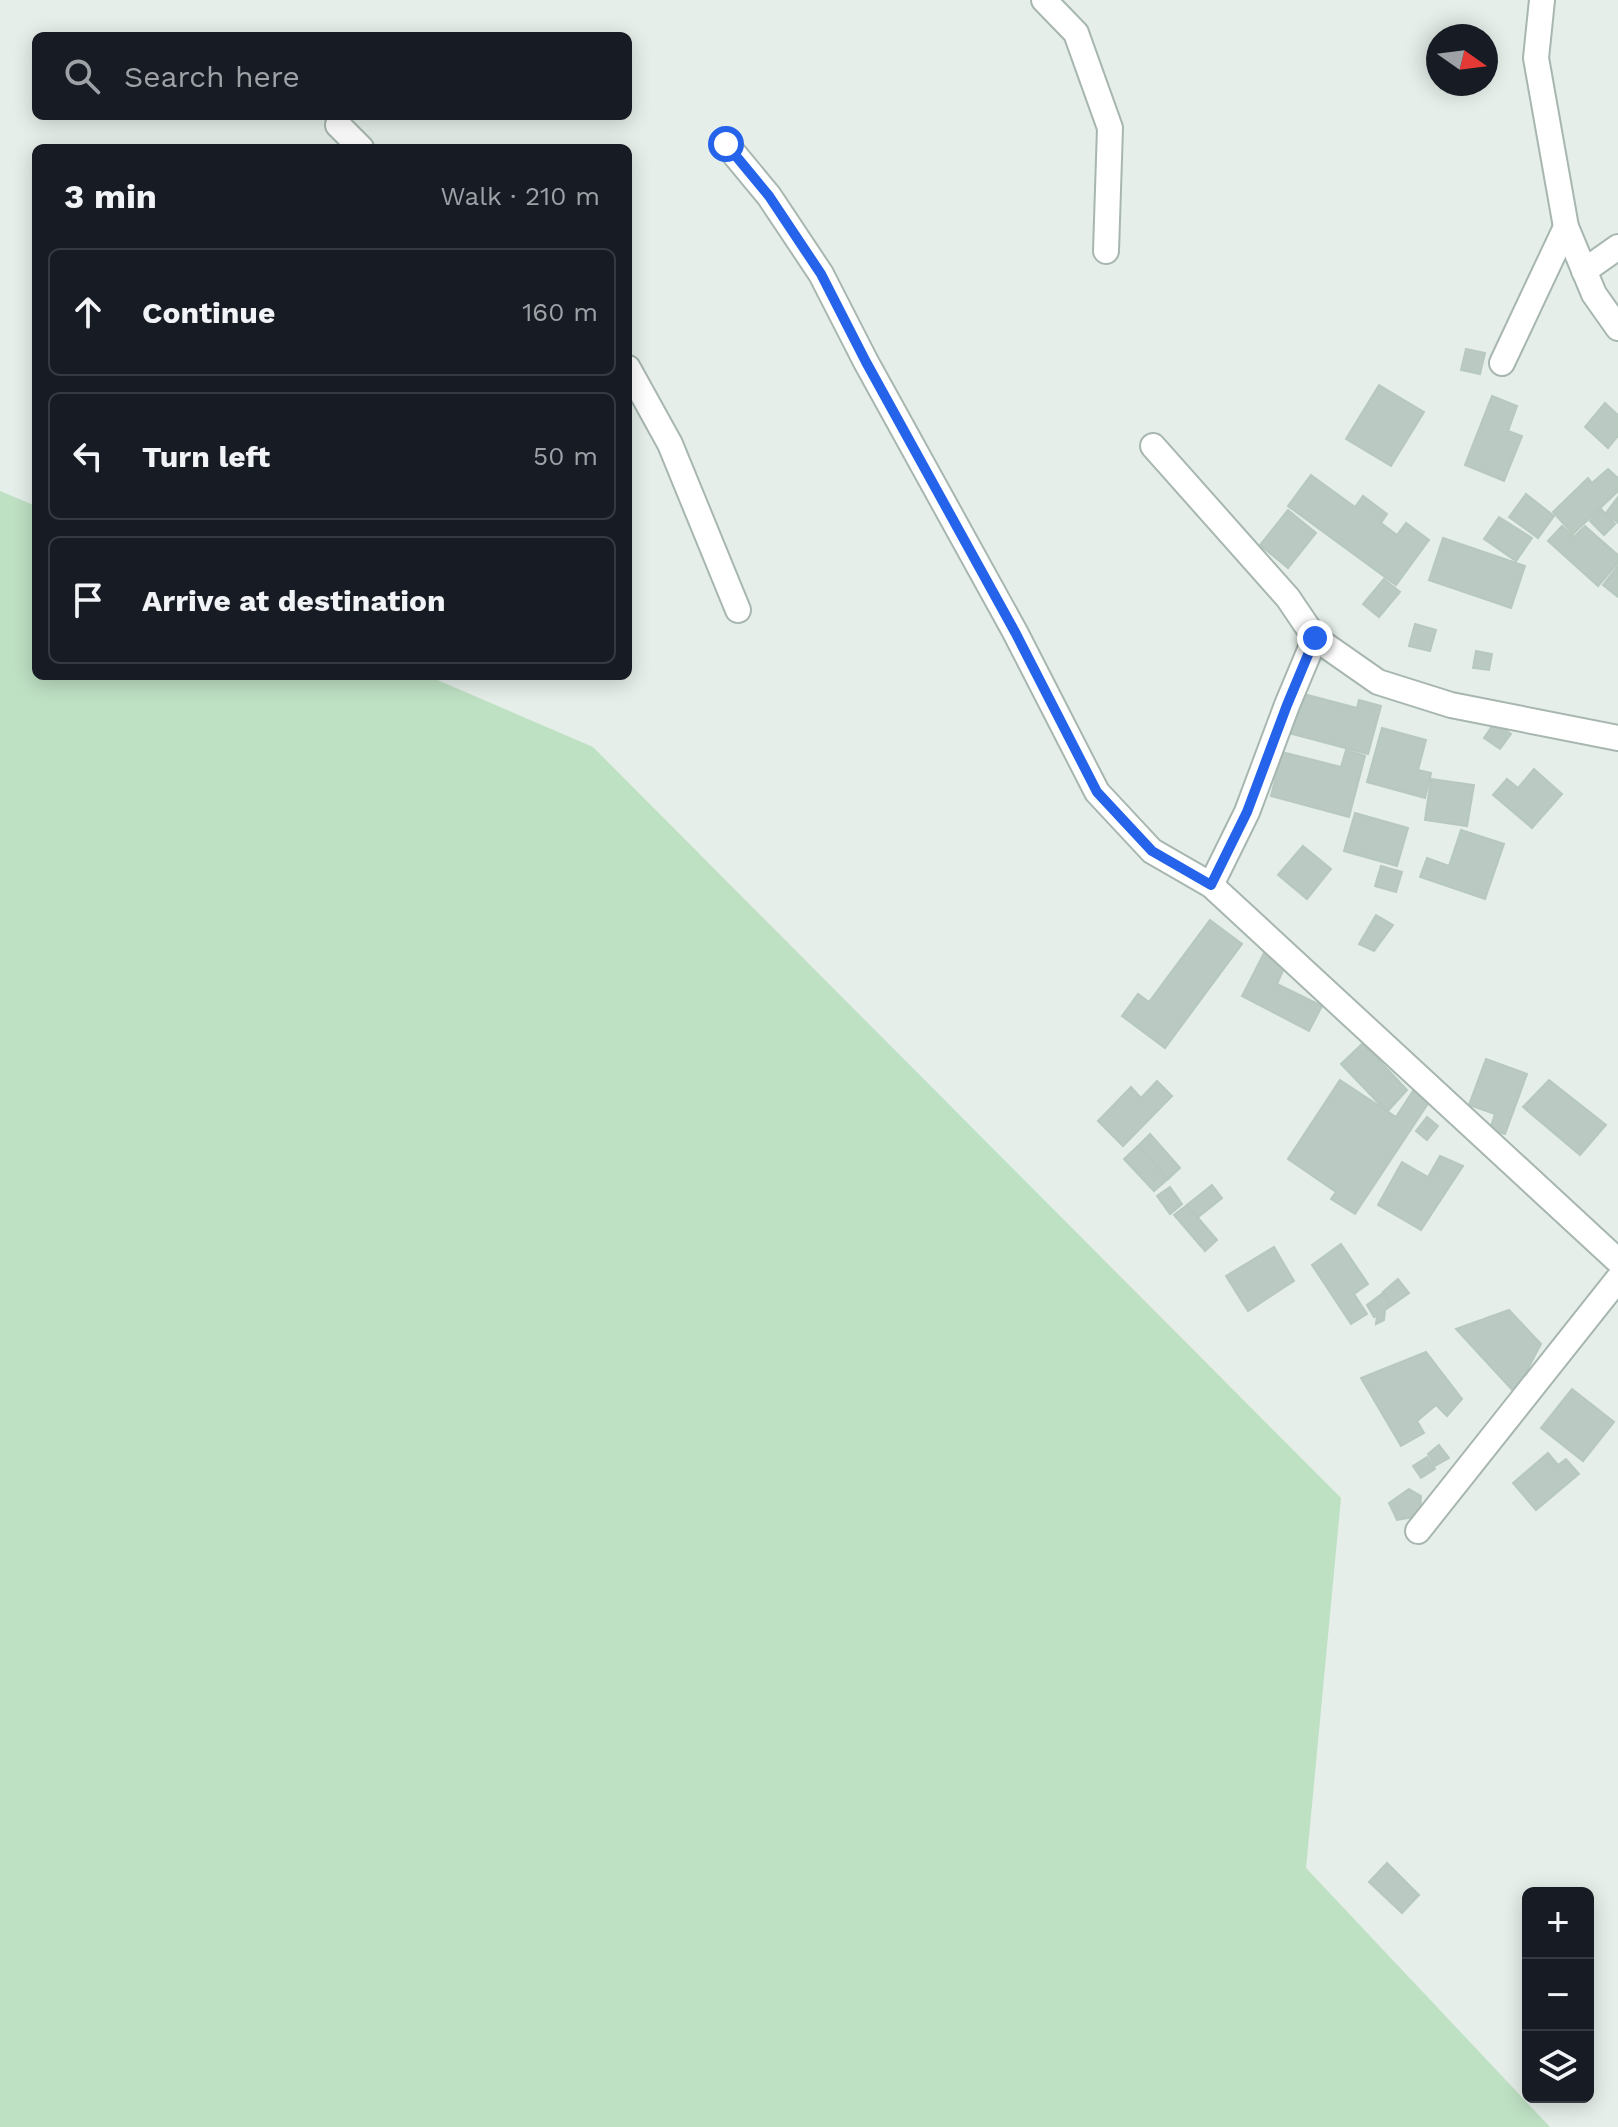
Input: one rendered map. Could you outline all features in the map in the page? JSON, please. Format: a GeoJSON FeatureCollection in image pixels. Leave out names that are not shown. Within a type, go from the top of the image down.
{"type":"FeatureCollection","features":[{"type":"Feature","properties":{"kind":"street"},"geometry":{"type":"LineString","coordinates":[[1044,0],[1076,33],[1110,128],[1106,251]]}},
{"type":"Feature","properties":{"kind":"street"},"geometry":{"type":"LineString","coordinates":[[1542,0],[1536,58],[1566,227],[1594,294],[1618,328]]}},
{"type":"Feature","properties":{"kind":"street"},"geometry":{"type":"LineString","coordinates":[[338,125],[357,144]]}},
{"type":"Feature","properties":{"kind":"street"},"geometry":{"type":"LineString","coordinates":[[726,144],[769,196],[821,274],[1015,632],[1097,792],[1152,851],[1211,885],[1618,1261]]}},
{"type":"Feature","properties":{"kind":"street"},"geometry":{"type":"LineString","coordinates":[[1502,363],[1566,227]]}},
{"type":"Feature","properties":{"kind":"street"},"geometry":{"type":"LineString","coordinates":[[1584,271],[1618,247]]}},
{"type":"Feature","properties":{"kind":"street"},"geometry":{"type":"LineString","coordinates":[[632,375],[670,444],[738,610]]}},
{"type":"Feature","properties":{"kind":"street"},"geometry":{"type":"LineString","coordinates":[[1153,446],[1288,598],[1315,638],[1378,682],[1451,705],[1618,738]]}},
{"type":"Feature","properties":{"kind":"street"},"geometry":{"type":"LineString","coordinates":[[1211,885],[1247,812],[1315,638]]}},
{"type":"Feature","properties":{"kind":"street"},"geometry":{"type":"LineString","coordinates":[[1418,1531],[1618,1279]]}},
{"type":"Feature","properties":{"kind":"green space"},"geometry":{"type":"Polygon","coordinates":[[[0,491],[32,504],[32,680],[437,680],[593,747],[1341,1498],[1306,1868],[1522,2097],[1522,2103],[1527,2103],[1550,2127],[0,2127],[0,491]]]}},
{"type":"Feature","properties":{"kind":"building"},"geometry":{"type":"Polygon","coordinates":[[[1466,349],[1485,353],[1480,374],[1461,370],[1466,349]]]}},
{"type":"Feature","properties":{"kind":"building"},"geometry":{"type":"Polygon","coordinates":[[[1379,385],[1424,412],[1391,466],[1346,439],[1379,385]]]}},
{"type":"Feature","properties":{"kind":"building"},"geometry":{"type":"Polygon","coordinates":[[[1492,396],[1517,406],[1508,431],[1522,436],[1504,481],[1465,465],[1492,396]]]}},
{"type":"Feature","properties":{"kind":"building"},"geometry":{"type":"Polygon","coordinates":[[[1605,403],[1618,415],[1618,436],[1608,448],[1585,427],[1605,403]]]}},
{"type":"Feature","properties":{"kind":"building"},"geometry":{"type":"Polygon","coordinates":[[[1608,469],[1618,478],[1618,491],[1573,534],[1553,512],[1588,478],[1592,483],[1608,469]]]}},
{"type":"Feature","properties":{"kind":"building"},"geometry":{"type":"Polygon","coordinates":[[[1311,475],[1355,507],[1363,496],[1387,514],[1381,523],[1397,535],[1406,523],[1429,540],[1396,585],[1288,506],[1311,475]]]}},
{"type":"Feature","properties":{"kind":"building"},"geometry":{"type":"Polygon","coordinates":[[[1526,494],[1554,516],[1538,538],[1509,517],[1526,494]]]}},
{"type":"Feature","properties":{"kind":"building"},"geometry":{"type":"Polygon","coordinates":[[[1618,497],[1618,523],[1606,513],[1618,497]]]}},
{"type":"Feature","properties":{"kind":"building"},"geometry":{"type":"Polygon","coordinates":[[[1601,509],[1615,524],[1604,535],[1590,521],[1601,509]]]}},
{"type":"Feature","properties":{"kind":"building"},"geometry":{"type":"Polygon","coordinates":[[[1288,510],[1316,533],[1288,568],[1260,545],[1288,510]]]}},
{"type":"Feature","properties":{"kind":"building"},"geometry":{"type":"Polygon","coordinates":[[[1499,517],[1532,538],[1516,561],[1484,539],[1499,517]]]}},
{"type":"Feature","properties":{"kind":"building"},"geometry":{"type":"Polygon","coordinates":[[[1562,526],[1574,537],[1585,526],[1618,555],[1618,563],[1598,586],[1548,541],[1562,526]]]}},
{"type":"Feature","properties":{"kind":"building"},"geometry":{"type":"Polygon","coordinates":[[[1443,538],[1525,566],[1511,608],[1429,580],[1443,538]]]}},
{"type":"Feature","properties":{"kind":"building"},"geometry":{"type":"Polygon","coordinates":[[[1618,566],[1618,597],[1603,585],[1618,566]]]}},
{"type":"Feature","properties":{"kind":"building"},"geometry":{"type":"Polygon","coordinates":[[[1384,579],[1400,592],[1379,617],[1363,604],[1384,579]]]}},
{"type":"Feature","properties":{"kind":"building"},"geometry":{"type":"Polygon","coordinates":[[[1415,624],[1436,630],[1430,651],[1409,646],[1415,624]]]}},
{"type":"Feature","properties":{"kind":"building"},"geometry":{"type":"Polygon","coordinates":[[[1476,651],[1492,654],[1489,670],[1473,668],[1476,651]]]}},
{"type":"Feature","properties":{"kind":"building"},"geometry":{"type":"Polygon","coordinates":[[[1296,692],[1357,708],[1359,700],[1381,706],[1368,754],[1285,732],[1296,692]]]}},
{"type":"Feature","properties":{"kind":"building"},"geometry":{"type":"Polygon","coordinates":[[[1495,722],[1511,734],[1500,749],[1484,738],[1495,722]]]}},
{"type":"Feature","properties":{"kind":"building"},"geometry":{"type":"Polygon","coordinates":[[[1382,728],[1426,740],[1418,770],[1431,773],[1425,798],[1367,782],[1382,728]]]}},
{"type":"Feature","properties":{"kind":"building"},"geometry":{"type":"Polygon","coordinates":[[[1346,750],[1365,756],[1349,817],[1271,796],[1282,752],[1341,767],[1346,750]]]}},
{"type":"Feature","properties":{"kind":"building"},"geometry":{"type":"Polygon","coordinates":[[[1534,769],[1562,794],[1532,828],[1493,795],[1507,779],[1518,788],[1534,769]]]}},
{"type":"Feature","properties":{"kind":"building"},"geometry":{"type":"Polygon","coordinates":[[[1431,779],[1474,785],[1467,826],[1425,820],[1431,779]]]}},
{"type":"Feature","properties":{"kind":"building"},"geometry":{"type":"Polygon","coordinates":[[[1355,813],[1408,828],[1397,866],[1344,851],[1355,813]]]}},
{"type":"Feature","properties":{"kind":"building"},"geometry":{"type":"Polygon","coordinates":[[[1461,830],[1504,844],[1485,899],[1420,877],[1427,858],[1449,866],[1461,830]]]}},
{"type":"Feature","properties":{"kind":"building"},"geometry":{"type":"Polygon","coordinates":[[[1303,846],[1331,869],[1307,899],[1278,875],[1303,846]]]}},
{"type":"Feature","properties":{"kind":"building"},"geometry":{"type":"Polygon","coordinates":[[[1381,866],[1402,872],[1396,892],[1375,886],[1381,866]]]}},
{"type":"Feature","properties":{"kind":"building"},"geometry":{"type":"Polygon","coordinates":[[[1376,915],[1393,925],[1374,951],[1359,944],[1376,915]]]}},
{"type":"Feature","properties":{"kind":"building"},"geometry":{"type":"Polygon","coordinates":[[[1210,920],[1242,944],[1165,1048],[1122,1016],[1138,994],[1149,1002],[1210,920]]]}},
{"type":"Feature","properties":{"kind":"building"},"geometry":{"type":"Polygon","coordinates":[[[1264,953],[1286,964],[1277,984],[1322,1006],[1309,1031],[1242,996],[1264,953]]]}},
{"type":"Feature","properties":{"kind":"building"},"geometry":{"type":"Polygon","coordinates":[[[1363,1043],[1407,1090],[1387,1112],[1341,1064],[1363,1043]]]}},
{"type":"Feature","properties":{"kind":"building"},"geometry":{"type":"Polygon","coordinates":[[[1486,1059],[1527,1074],[1505,1134],[1490,1129],[1495,1114],[1469,1105],[1486,1059]]]}},
{"type":"Feature","properties":{"kind":"building"},"geometry":{"type":"Polygon","coordinates":[[[1340,1080],[1396,1117],[1413,1091],[1429,1102],[1355,1214],[1331,1199],[1336,1192],[1288,1159],[1340,1080]]]}},
{"type":"Feature","properties":{"kind":"building"},"geometry":{"type":"Polygon","coordinates":[[[1549,1080],[1606,1125],[1580,1155],[1523,1107],[1549,1080]]]}},
{"type":"Feature","properties":{"kind":"building"},"geometry":{"type":"Polygon","coordinates":[[[1157,1081],[1172,1096],[1123,1146],[1098,1121],[1131,1087],[1141,1098],[1157,1081]]]}},
{"type":"Feature","properties":{"kind":"building"},"geometry":{"type":"Polygon","coordinates":[[[1427,1117],[1438,1126],[1427,1140],[1416,1131],[1427,1117]]]}},
{"type":"Feature","properties":{"kind":"building"},"geometry":{"type":"Polygon","coordinates":[[[1150,1134],[1180,1168],[1168,1179],[1138,1146],[1150,1134]]]}},
{"type":"Feature","properties":{"kind":"building"},"geometry":{"type":"Polygon","coordinates":[[[1138,1146],[1168,1179],[1154,1191],[1124,1159],[1138,1146]]]}},
{"type":"Feature","properties":{"kind":"building"},"geometry":{"type":"Polygon","coordinates":[[[1440,1156],[1463,1166],[1421,1230],[1378,1205],[1402,1162],[1428,1177],[1440,1156]]]}},
{"type":"Feature","properties":{"kind":"building"},"geometry":{"type":"Polygon","coordinates":[[[1212,1185],[1222,1198],[1197,1218],[1187,1205],[1212,1185]]]}},
{"type":"Feature","properties":{"kind":"building"},"geometry":{"type":"Polygon","coordinates":[[[1170,1187],[1182,1204],[1170,1214],[1157,1196],[1170,1187]]]}},
{"type":"Feature","properties":{"kind":"building"},"geometry":{"type":"Polygon","coordinates":[[[1187,1205],[1217,1240],[1205,1251],[1174,1215],[1187,1205]]]}},
{"type":"Feature","properties":{"kind":"building"},"geometry":{"type":"Polygon","coordinates":[[[1341,1244],[1368,1284],[1354,1294],[1367,1314],[1351,1324],[1312,1265],[1341,1244]]]}},
{"type":"Feature","properties":{"kind":"building"},"geometry":{"type":"Polygon","coordinates":[[[1274,1247],[1294,1281],[1248,1311],[1226,1276],[1274,1247]]]}},
{"type":"Feature","properties":{"kind":"building"},"geometry":{"type":"Polygon","coordinates":[[[1398,1279],[1409,1293],[1392,1305],[1383,1292],[1398,1279]]]}},
{"type":"Feature","properties":{"kind":"building"},"geometry":{"type":"Polygon","coordinates":[[[1383,1293],[1392,1305],[1385,1310],[1384,1320],[1376,1324],[1377,1316],[1374,1317],[1367,1305],[1383,1293]]]}},
{"type":"Feature","properties":{"kind":"building"},"geometry":{"type":"Polygon","coordinates":[[[1509,1310],[1541,1344],[1515,1393],[1456,1329],[1509,1310]]]}},
{"type":"Feature","properties":{"kind":"building"},"geometry":{"type":"Polygon","coordinates":[[[1426,1352],[1462,1399],[1447,1416],[1436,1405],[1417,1421],[1424,1433],[1401,1446],[1361,1378],[1426,1352]]]}},
{"type":"Feature","properties":{"kind":"building"},"geometry":{"type":"Polygon","coordinates":[[[1572,1389],[1614,1422],[1583,1461],[1541,1428],[1572,1389]]]}},
{"type":"Feature","properties":{"kind":"building"},"geometry":{"type":"Polygon","coordinates":[[[1439,1445],[1449,1458],[1435,1466],[1428,1454],[1439,1445]]]}},
{"type":"Feature","properties":{"kind":"building"},"geometry":{"type":"Polygon","coordinates":[[[1548,1453],[1558,1465],[1566,1459],[1579,1474],[1536,1510],[1513,1483],[1548,1453]]]}},
{"type":"Feature","properties":{"kind":"building"},"geometry":{"type":"Polygon","coordinates":[[[1427,1457],[1435,1469],[1421,1478],[1413,1466],[1427,1457]]]}},
{"type":"Feature","properties":{"kind":"building"},"geometry":{"type":"Polygon","coordinates":[[[1409,1489],[1421,1496],[1420,1516],[1397,1520],[1389,1503],[1409,1489]]]}},
{"type":"Feature","properties":{"kind":"building"},"geometry":{"type":"Polygon","coordinates":[[[1387,1863],[1419,1895],[1402,1913],[1369,1882],[1387,1863]]]}},
{"type":"Feature","properties":{"kind":"route"},"geometry":{"type":"LineString","coordinates":[[726,144],[769,196],[821,274],[1015,632],[1097,792],[1152,851],[1211,885],[1247,812],[1315,638]]}}]}
